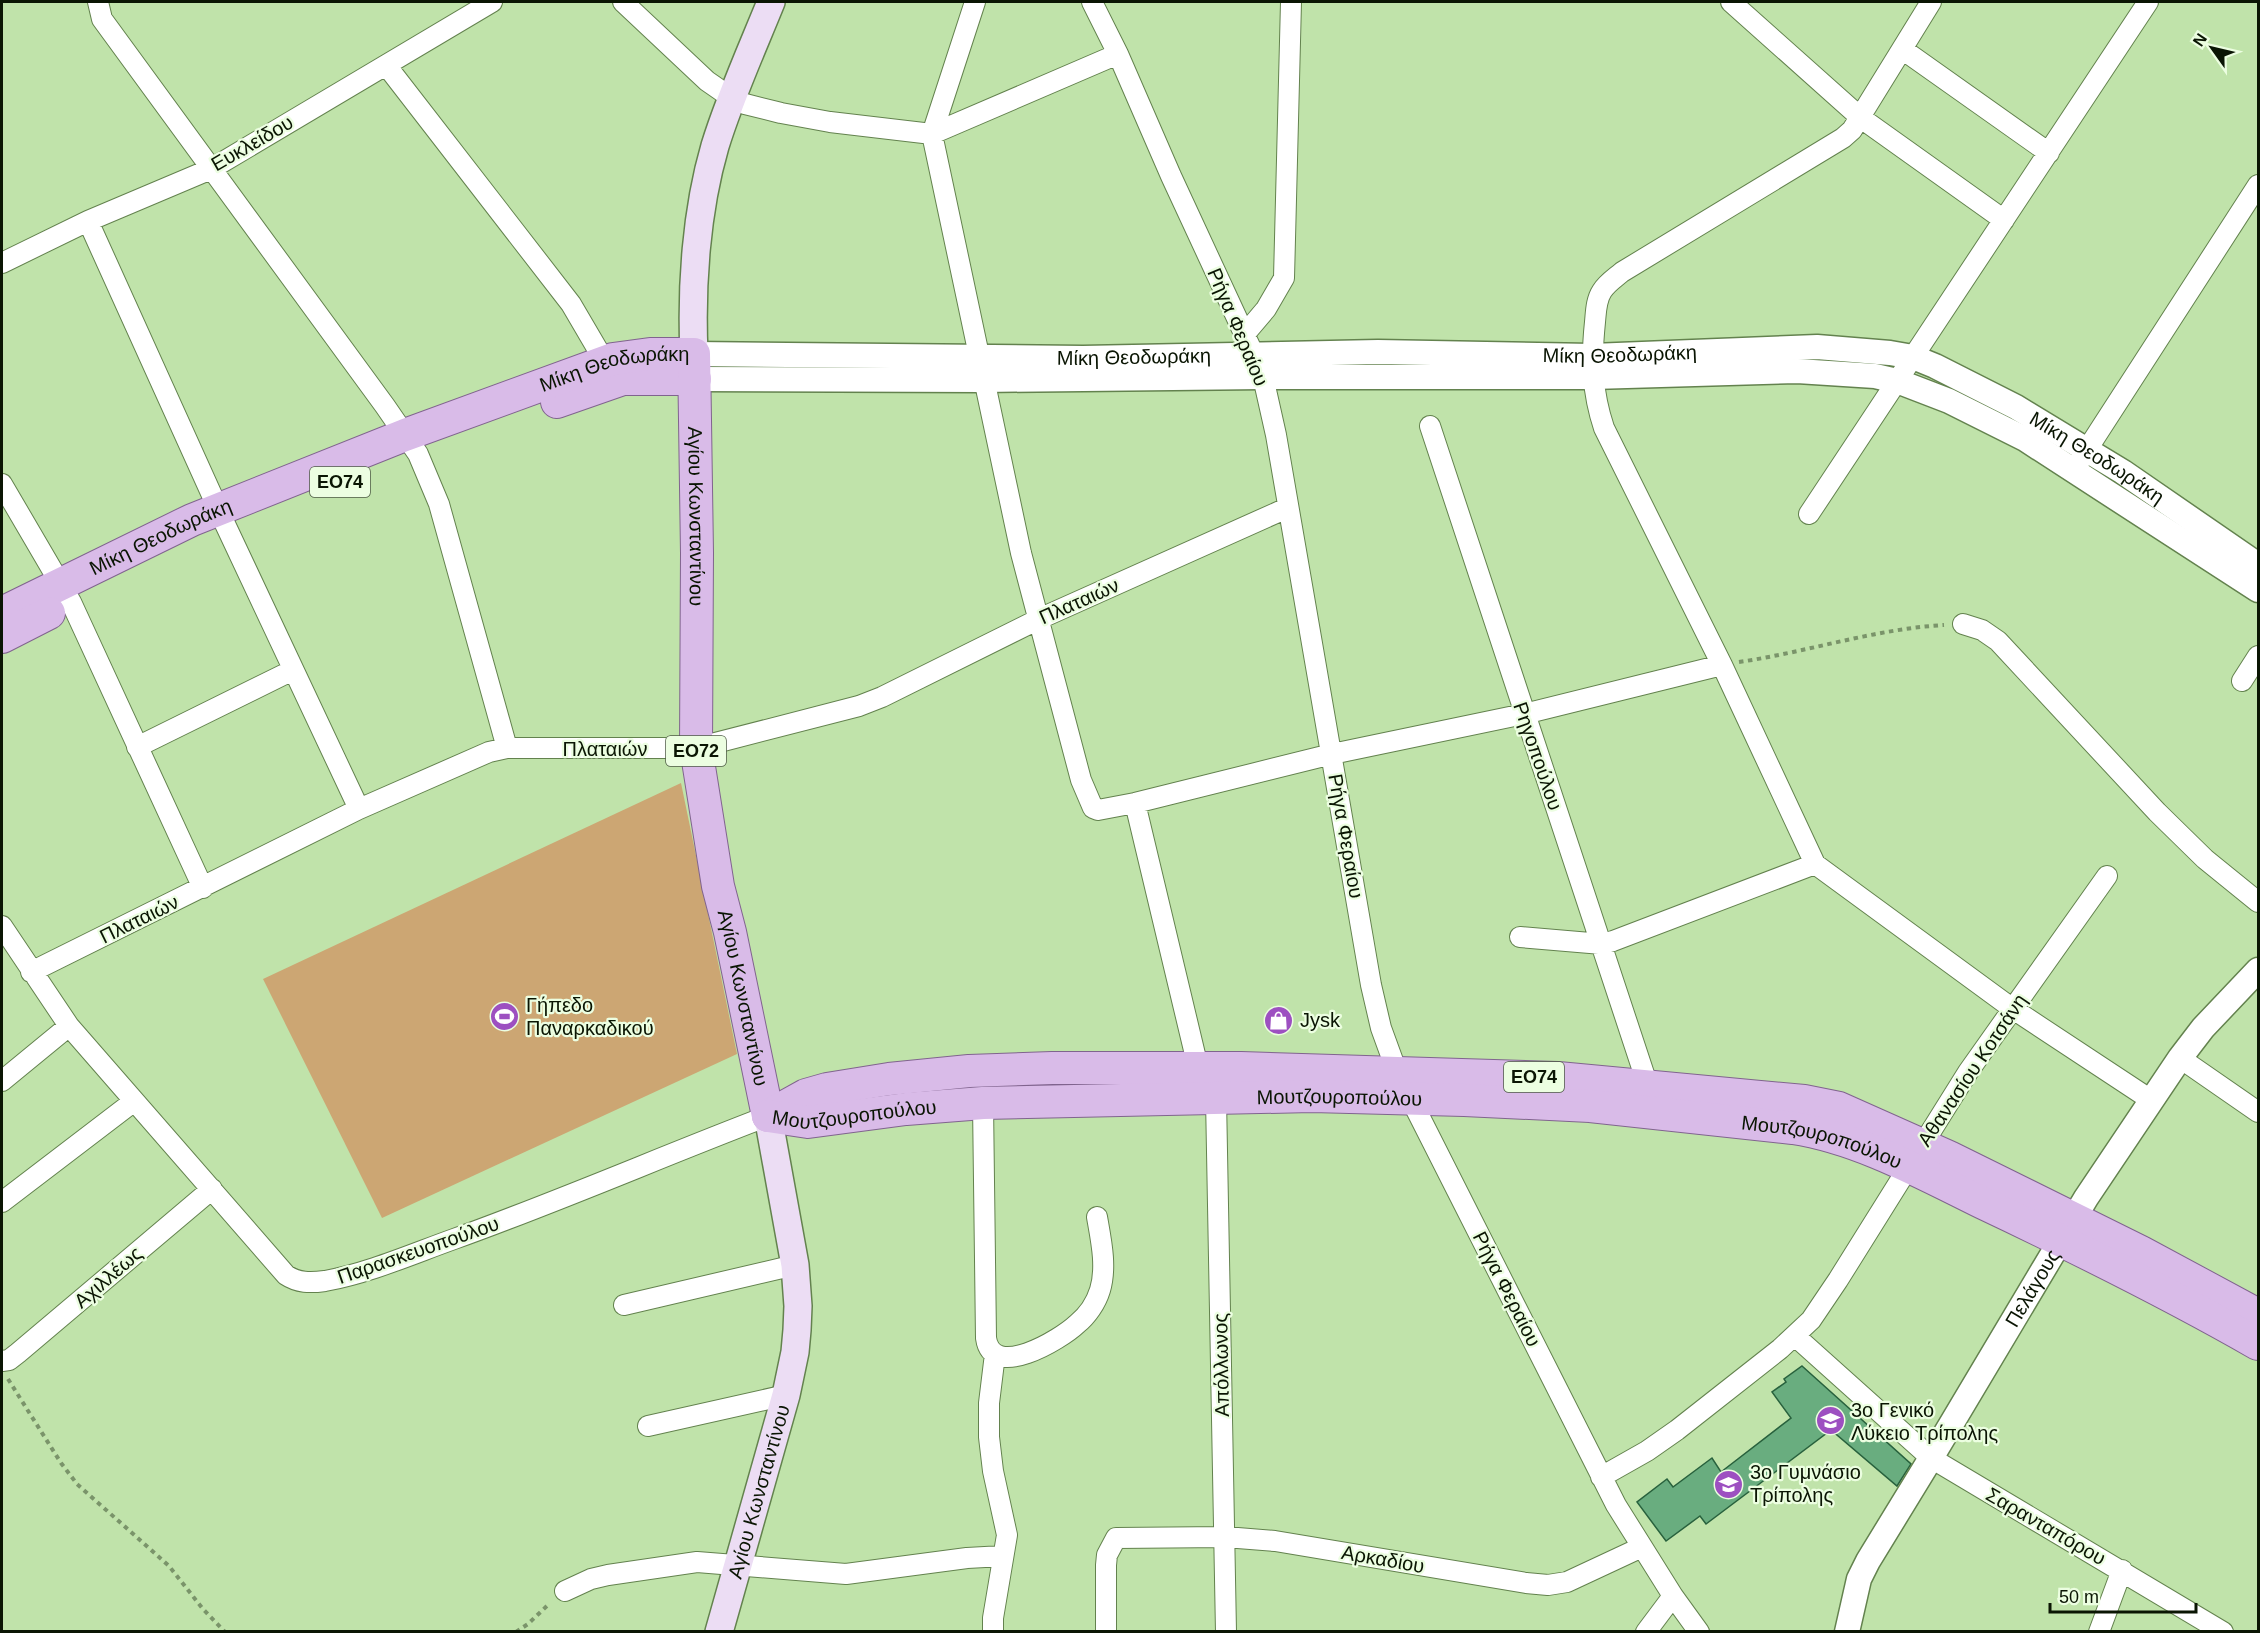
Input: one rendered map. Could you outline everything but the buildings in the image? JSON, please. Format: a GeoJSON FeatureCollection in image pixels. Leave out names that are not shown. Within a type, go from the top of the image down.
{"type":"FeatureCollection","features":[{"type":"Feature","properties":{"kind":"main road","name":"ΕΟ72"},"geometry":{"type":"LineString","coordinates":[[695,366],[693,325],[696,257],[706,189],[715,147],[771,2]]}},
{"type":"Feature","properties":{"kind":"main road","name":"Μίκη Θεοδωράκη"},"geometry":{"type":"LineString","coordinates":[[2,612],[66,592],[222,516],[411,445],[605,362],[650,354],[695,366]]}},
{"type":"Feature","properties":{"kind":"main road","name":"Μίκη Θεοδωράκη"},"geometry":{"type":"LineString","coordinates":[[411,445],[613,382],[695,366]]}},
{"type":"Feature","properties":{"kind":"main road","name":"Αγίου Κωνσταντίνου"},"geometry":{"type":"LineString","coordinates":[[695,366],[696,748],[718,886],[730,932],[768,1116],[797,1287],[797,1330],[786,1395],[719,1632]]}},
{"type":"Feature","properties":{"kind":"main road","name":"Μίκη Θεοδωράκη"},"geometry":{"type":"LineString","coordinates":[[2,637],[66,592]]}},
{"type":"Feature","properties":{"kind":"main road","name":"Μουτζουροπούλου"},"geometry":{"type":"LineString","coordinates":[[768,1116],[806,1095],[827,1089],[889,1079],[969,1071],[1198,1067],[1404,1085],[1793,1128],[1915,1156]]}},
{"type":"Feature","properties":{"kind":"main road","name":"Μουτζουροπούλου"},"geometry":{"type":"LineString","coordinates":[[768,1116],[808,1122],[906,1109],[983,1103],[1312,1096],[1404,1085],[1558,1078],[1804,1101],[1831,1106],[1871,1121],[1915,1156],[2067,1230],[2259,1315]]}},
{"type":"Feature","properties":{"kind":"main road","name":"Μουτζουροπούλου"},"geometry":{"type":"LineString","coordinates":[[2067,1230],[2259,1344]]}},
{"type":"Feature","properties":{"kind":"street"},"geometry":{"type":"LineString","coordinates":[[98,2],[102,19],[411,445],[439,504],[507,748]]}},
{"type":"Feature","properties":{"kind":"street","name":"Ευκλείδου"},"geometry":{"type":"LineString","coordinates":[[2,263],[88,221],[211,169],[492,2]]}},
{"type":"Feature","properties":{"kind":"street"},"geometry":{"type":"LineString","coordinates":[[623,2],[692,68],[733,99],[790,115],[932,134],[1118,54]]}},
{"type":"Feature","properties":{"kind":"street"},"geometry":{"type":"LineString","coordinates":[[975,2],[932,134],[1021,553],[1081,780],[1091,806],[1098,810],[1135,803],[1332,754],[1524,714],[1722,665]]}},
{"type":"Feature","properties":{"kind":"street","name":"Ρήγα Φεραίου"},"geometry":{"type":"LineString","coordinates":[[1092,2],[1118,54],[1175,186],[1254,356],[1276,435],[1375,1005],[1381,1028],[1404,1085],[1601,1477],[1672,1596],[1699,1632]]}},
{"type":"Feature","properties":{"kind":"street"},"geometry":{"type":"LineString","coordinates":[[1254,356],[1266,309],[1284,278],[1292,2]]}},
{"type":"Feature","properties":{"kind":"street"},"geometry":{"type":"LineString","coordinates":[[1731,2],[1861,118],[2004,220]]}},
{"type":"Feature","properties":{"kind":"street"},"geometry":{"type":"LineString","coordinates":[[1932,2],[1861,118],[1843,138],[1622,272],[1600,293],[1596,304],[1592,366],[1598,409],[1613,447],[1722,665],[1815,864],[2013,1009],[2151,1100]]}},
{"type":"Feature","properties":{"kind":"street"},"geometry":{"type":"LineString","coordinates":[[1809,514],[2148,2]]}},
{"type":"Feature","properties":{"kind":"street"},"geometry":{"type":"LineString","coordinates":[[1902,49],[2049,153]]}},
{"type":"Feature","properties":{"kind":"street"},"geometry":{"type":"LineString","coordinates":[[386,65],[571,304],[605,362]]}},
{"type":"Feature","properties":{"kind":"street"},"geometry":{"type":"LineString","coordinates":[[2080,459],[2259,185]]}},
{"type":"Feature","properties":{"kind":"street"},"geometry":{"type":"LineString","coordinates":[[88,221],[359,810]]}},
{"type":"Feature","properties":{"kind":"street","name":"Μίκη Θεοδωράκη"},"geometry":{"type":"LineString","coordinates":[[1592,366],[1817,347],[1913,357],[1994,394],[2259,590]]}},
{"type":"Feature","properties":{"kind":"street","name":"Μίκη Θεοδωράκη"},"geometry":{"type":"LineString","coordinates":[[695,366],[981,369],[1378,352],[1592,366],[1797,371],[1875,376],[1897,381],[1949,401],[2080,459],[2259,565]]}},
{"type":"Feature","properties":{"kind":"street","name":"Ρηγοπούλου"},"geometry":{"type":"LineString","coordinates":[[1430,426],[1648,1086]]}},
{"type":"Feature","properties":{"kind":"street"},"geometry":{"type":"LineString","coordinates":[[2,484],[66,592],[203,888]]}},
{"type":"Feature","properties":{"kind":"street","name":"Πλαταιών"},"geometry":{"type":"LineString","coordinates":[[31,972],[359,810],[469,759],[507,748],[696,748],[859,706],[892,693],[1039,619],[1287,508]]}},
{"type":"Feature","properties":{"kind":"street"},"geometry":{"type":"LineString","coordinates":[[1963,624],[1982,630],[1998,641],[2157,812],[2205,859],[2259,902]]}},
{"type":"Feature","properties":{"kind":"street"},"geometry":{"type":"LineString","coordinates":[[2242,681],[2259,656]]}},
{"type":"Feature","properties":{"kind":"street"},"geometry":{"type":"LineString","coordinates":[[137,747],[293,670]]}},
{"type":"Feature","properties":{"kind":"street"},"geometry":{"type":"LineString","coordinates":[[1135,803],[1198,1067],[1216,1098]]}},
{"type":"Feature","properties":{"kind":"street"},"geometry":{"type":"LineString","coordinates":[[1520,936],[1602,944],[1815,864]]}},
{"type":"Feature","properties":{"kind":"street","name":"Αθανασίου Κοτσάνη"},"geometry":{"type":"LineString","coordinates":[[1601,1477],[1626,1465],[1677,1430],[1795,1336],[1811,1320],[1915,1156],[2013,1009],[2107,876]]}},
{"type":"Feature","properties":{"kind":"street","name":"Παρασκευοπούλου"},"geometry":{"type":"LineString","coordinates":[[2,926],[69,1026],[133,1102],[286,1275],[304,1283],[325,1281],[362,1272],[502,1222],[672,1152],[768,1116]]}},
{"type":"Feature","properties":{"kind":"street","name":"Πελάγους"},"geometry":{"type":"LineString","coordinates":[[1847,1632],[1863,1570],[2067,1230],[2180,1058],[2203,1028],[2259,970]]}},
{"type":"Feature","properties":{"kind":"street"},"geometry":{"type":"LineString","coordinates":[[2,1081],[69,1026]]}},
{"type":"Feature","properties":{"kind":"street"},"geometry":{"type":"LineString","coordinates":[[2180,1058],[2259,1112]]}},
{"type":"Feature","properties":{"kind":"street","name":"Απόλλωνος"},"geometry":{"type":"LineString","coordinates":[[1216,1098],[1226,1632]]}},
{"type":"Feature","properties":{"kind":"street"},"geometry":{"type":"LineString","coordinates":[[2,1202],[133,1102]]}},
{"type":"Feature","properties":{"kind":"street"},"geometry":{"type":"LineString","coordinates":[[983,1103],[986,1338],[987,1344],[995,1354],[1011,1357],[1038,1350],[1078,1324],[1091,1308],[1100,1290],[1102,1272],[1102,1251],[1097,1217]]}},
{"type":"Feature","properties":{"kind":"street","name":"Αχιλλέως"},"geometry":{"type":"LineString","coordinates":[[3,1368],[9,1360],[95,1286],[212,1189]]}},
{"type":"Feature","properties":{"kind":"street"},"geometry":{"type":"LineString","coordinates":[[624,1305],[795,1265]]}},
{"type":"Feature","properties":{"kind":"street","name":"Σαρανταπόρου"},"geometry":{"type":"LineString","coordinates":[[1795,1336],[1931,1458],[2223,1632]]}},
{"type":"Feature","properties":{"kind":"street"},"geometry":{"type":"LineString","coordinates":[[993,1632],[1007,1535],[993,1471],[989,1437],[989,1403],[995,1354]]}},
{"type":"Feature","properties":{"kind":"street"},"geometry":{"type":"LineString","coordinates":[[648,1426],[786,1395]]}},
{"type":"Feature","properties":{"kind":"street","name":"Αρκαδίου"},"geometry":{"type":"LineString","coordinates":[[1106,1632],[1107,1555],[1116,1538],[1225,1537],[1275,1541],[1548,1585],[1567,1582],[1642,1547]]}},
{"type":"Feature","properties":{"kind":"street"},"geometry":{"type":"LineString","coordinates":[[565,1591],[591,1579],[648,1568],[697,1562],[846,1574],[967,1558],[1003,1556]]}},
{"type":"Feature","properties":{"kind":"street"},"geometry":{"type":"LineString","coordinates":[[2099,1632],[2122,1570]]}},
{"type":"Feature","properties":{"kind":"street"},"geometry":{"type":"LineString","coordinates":[[1646,1632],[1672,1596]]}},
{"type":"Feature","properties":{"kind":"path"},"geometry":{"type":"LineString","coordinates":[[1722,665],[1776,657],[1881,632],[1963,624]]}},
{"type":"Feature","properties":{"kind":"path"},"geometry":{"type":"LineString","coordinates":[[3,1368],[77,1484],[169,1566],[203,1609],[225,1632]]}},
{"type":"Feature","properties":{"kind":"path"},"geometry":{"type":"LineString","coordinates":[[516,1632],[565,1591]]}},
{"type":"Feature","properties":{"kind":"shaded area","name":"Γήπεδο Παναρκαδικού"},"geometry":{"type":"Polygon","coordinates":[[[681,783],[737,1054],[382,1218],[263,979],[681,783]]]}},
{"type":"Feature","properties":{"kind":"place","name":"Γήπεδο Παναρκαδικού"},"geometry":{"type":"Point","coordinates":[505,1016]}},
{"type":"Feature","properties":{"kind":"place","name":"Jysk"},"geometry":{"type":"Point","coordinates":[1279,1020]}},
{"type":"Feature","properties":{"kind":"place","name":"3ο Γενικό Λύκειο Τρίπολης"},"geometry":{"type":"Point","coordinates":[1830,1421]}},
{"type":"Feature","properties":{"kind":"place","name":"3ο Γυμνάσιο Τρίπολης"},"geometry":{"type":"Point","coordinates":[1729,1484]}}]}
